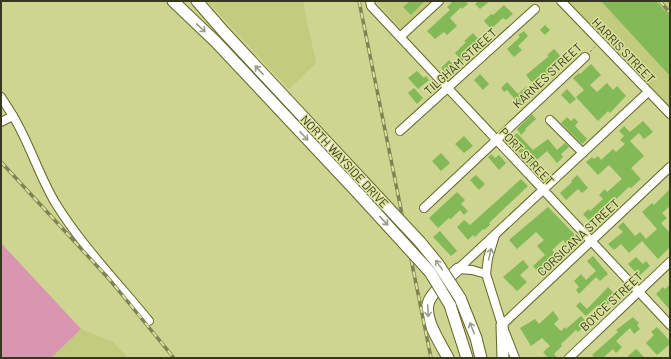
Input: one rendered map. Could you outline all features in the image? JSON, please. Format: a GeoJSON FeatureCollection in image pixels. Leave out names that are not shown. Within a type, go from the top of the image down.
{"type":"FeatureCollection","features":[{"type":"Feature","properties":{"kind":"main road","name":"NORTH WAYSIDE DRIVE"},"geometry":{"type":"LineString","coordinates":[[173,1],[216,42],[430,272],[450,305],[467,358]]}},
{"type":"Feature","properties":{"kind":"main road","name":"NORTH WAYSIDE DRIVE"},"geometry":{"type":"LineString","coordinates":[[197,1],[224,32],[420,242],[438,264],[460,298],[476,338],[481,358]]}},
{"type":"Feature","properties":{"kind":"main road"},"geometry":{"type":"LineString","coordinates":[[448,358],[430,322],[427,310],[428,301],[458,269]]}},
{"type":"Feature","properties":{"kind":"main road"},"geometry":{"type":"LineString","coordinates":[[502,325],[503,358]]}},
{"type":"Feature","properties":{"kind":"street","name":"PORT STREET"},"geometry":{"type":"LineString","coordinates":[[370,1],[371,6],[670,325]]}},
{"type":"Feature","properties":{"kind":"street"},"geometry":{"type":"LineString","coordinates":[[400,36],[439,1]]}},
{"type":"Feature","properties":{"kind":"street","name":"HARRIS STREET"},"geometry":{"type":"LineString","coordinates":[[561,1],[670,114]]}},
{"type":"Feature","properties":{"kind":"street","name":"TILGHAM STREET"},"geometry":{"type":"LineString","coordinates":[[400,131],[535,9]]}},
{"type":"Feature","properties":{"kind":"street","name":"KARNES STREET"},"geometry":{"type":"LineString","coordinates":[[424,208],[585,57]]}},
{"type":"Feature","properties":{"kind":"street"},"geometry":{"type":"LineString","coordinates":[[458,269],[648,92]]}},
{"type":"Feature","properties":{"kind":"street"},"geometry":{"type":"LineString","coordinates":[[1,97],[25,137],[49,191],[64,216],[83,242],[149,321]]}},
{"type":"Feature","properties":{"kind":"street"},"geometry":{"type":"LineString","coordinates":[[1,122],[13,116]]}},
{"type":"Feature","properties":{"kind":"street"},"geometry":{"type":"LineString","coordinates":[[550,120],[583,153]]}},
{"type":"Feature","properties":{"kind":"street","name":"CORSICANA STREET"},"geometry":{"type":"LineString","coordinates":[[502,325],[670,167]]}},
{"type":"Feature","properties":{"kind":"street"},"geometry":{"type":"LineString","coordinates":[[495,235],[488,258],[486,274],[502,325],[515,358]]}},
{"type":"Feature","properties":{"kind":"street","name":"BOYCE STREET"},"geometry":{"type":"LineString","coordinates":[[568,358],[670,262]]}},
{"type":"Feature","properties":{"kind":"street"},"geometry":{"type":"LineString","coordinates":[[458,269],[472,270],[486,274]]}},
{"type":"Feature","properties":{"kind":"path","name":"KARNES STREET"},"geometry":{"type":"LineString","coordinates":[[585,57],[600,42]]}},
{"type":"Feature","properties":{"kind":"shaded area"},"geometry":{"type":"Polygon","coordinates":[[[207,1],[303,1],[316,63],[289,89],[207,1]]]}},
{"type":"Feature","properties":{"kind":"shaded area"},"geometry":{"type":"Polygon","coordinates":[[[376,1],[433,1],[402,30],[376,1]]]}},
{"type":"Feature","properties":{"kind":"shaded area"},"geometry":{"type":"Polygon","coordinates":[[[567,1],[670,1],[670,108],[567,1]]]}},
{"type":"Feature","properties":{"kind":"shaded area"},"geometry":{"type":"Polygon","coordinates":[[[1,243],[81,329],[51,358],[1,358],[1,243]]]}},
{"type":"Feature","properties":{"kind":"shaded area"},"geometry":{"type":"Polygon","coordinates":[[[81,329],[113,342],[128,358],[51,358],[81,329]]]}},
{"type":"Feature","properties":{"kind":"building"},"geometry":{"type":"Polygon","coordinates":[[[410,1],[425,1],[411,15],[403,7],[410,1]]]}},
{"type":"Feature","properties":{"kind":"building"},"geometry":{"type":"Polygon","coordinates":[[[453,1],[466,1],[468,4],[462,9],[461,7],[450,18],[457,26],[447,35],[444,32],[435,39],[427,31],[450,10],[447,7],[453,1]]]}},
{"type":"Feature","properties":{"kind":"building"},"geometry":{"type":"Polygon","coordinates":[[[479,1],[490,1],[480,9],[475,4],[479,1]]]}},
{"type":"Feature","properties":{"kind":"building"},"geometry":{"type":"Polygon","coordinates":[[[601,1],[656,1],[670,16],[670,76],[601,1]]]}},
{"type":"Feature","properties":{"kind":"building"},"geometry":{"type":"Polygon","coordinates":[[[504,5],[513,14],[506,20],[503,18],[491,29],[484,21],[504,5]]]}},
{"type":"Feature","properties":{"kind":"building"},"geometry":{"type":"Polygon","coordinates":[[[545,25],[550,30],[545,35],[540,30],[545,25]]]}},
{"type":"Feature","properties":{"kind":"building"},"geometry":{"type":"Polygon","coordinates":[[[524,31],[528,36],[518,46],[522,50],[514,57],[507,49],[520,37],[518,35],[524,31]]]}},
{"type":"Feature","properties":{"kind":"building"},"geometry":{"type":"Polygon","coordinates":[[[473,33],[480,41],[467,53],[469,55],[462,61],[455,53],[466,42],[464,41],[473,33]]]}},
{"type":"Feature","properties":{"kind":"building"},"geometry":{"type":"Polygon","coordinates":[[[554,49],[561,57],[549,69],[551,72],[546,77],[545,75],[534,85],[526,75],[549,56],[547,55],[554,49]]]}},
{"type":"Feature","properties":{"kind":"building"},"geometry":{"type":"Polygon","coordinates":[[[449,60],[456,68],[448,76],[441,68],[449,60]]]}},
{"type":"Feature","properties":{"kind":"building"},"geometry":{"type":"Polygon","coordinates":[[[591,64],[601,75],[590,85],[597,92],[607,83],[613,90],[617,86],[626,96],[610,113],[608,111],[598,121],[576,97],[584,90],[573,78],[591,64]]]}},
{"type":"Feature","properties":{"kind":"building"},"geometry":{"type":"Polygon","coordinates":[[[417,71],[424,78],[426,76],[429,80],[418,89],[408,78],[417,71]]]}},
{"type":"Feature","properties":{"kind":"building"},"geometry":{"type":"Polygon","coordinates":[[[480,74],[489,84],[483,90],[474,80],[480,74]]]}},
{"type":"Feature","properties":{"kind":"building"},"geometry":{"type":"Polygon","coordinates":[[[507,82],[518,94],[526,87],[531,93],[519,104],[507,90],[504,92],[501,88],[507,82]]]}},
{"type":"Feature","properties":{"kind":"building"},"geometry":{"type":"Polygon","coordinates":[[[414,88],[423,98],[417,104],[408,93],[414,88]]]}},
{"type":"Feature","properties":{"kind":"building"},"geometry":{"type":"Polygon","coordinates":[[[567,89],[576,99],[570,104],[561,95],[567,89]]]}},
{"type":"Feature","properties":{"kind":"building"},"geometry":{"type":"Polygon","coordinates":[[[532,114],[536,119],[521,135],[517,129],[532,114]]]}},
{"type":"Feature","properties":{"kind":"building"},"geometry":{"type":"Polygon","coordinates":[[[567,117],[571,121],[574,118],[578,122],[575,126],[587,139],[582,144],[561,123],[567,117]]]}},
{"type":"Feature","properties":{"kind":"building"},"geometry":{"type":"Polygon","coordinates":[[[643,121],[653,132],[644,139],[639,133],[630,141],[644,156],[631,168],[641,179],[631,188],[629,187],[615,200],[616,202],[610,207],[609,206],[591,223],[583,214],[589,209],[590,211],[603,199],[599,195],[605,189],[607,192],[622,179],[609,165],[598,175],[586,162],[592,157],[594,159],[598,156],[601,160],[613,149],[616,152],[625,144],[620,140],[624,136],[619,131],[624,126],[630,132],[643,121]]]}},
{"type":"Feature","properties":{"kind":"building"},"geometry":{"type":"Polygon","coordinates":[[[517,133],[533,150],[548,139],[557,150],[565,143],[569,147],[561,154],[563,157],[557,163],[547,151],[531,165],[509,141],[517,133]]]}},
{"type":"Feature","properties":{"kind":"building"},"geometry":{"type":"Polygon","coordinates":[[[464,136],[473,146],[464,153],[455,144],[464,136]]]}},
{"type":"Feature","properties":{"kind":"building"},"geometry":{"type":"Polygon","coordinates":[[[441,153],[450,163],[441,171],[432,161],[441,153]]]}},
{"type":"Feature","properties":{"kind":"building"},"geometry":{"type":"Polygon","coordinates":[[[491,154],[495,158],[499,155],[506,163],[499,170],[488,157],[491,154]]]}},
{"type":"Feature","properties":{"kind":"building"},"geometry":{"type":"Polygon","coordinates":[[[476,175],[485,184],[479,190],[470,180],[476,175]]]}},
{"type":"Feature","properties":{"kind":"building"},"geometry":{"type":"Polygon","coordinates":[[[577,175],[588,188],[582,193],[578,189],[566,200],[560,193],[577,175]]]}},
{"type":"Feature","properties":{"kind":"building"},"geometry":{"type":"Polygon","coordinates":[[[521,179],[528,186],[489,223],[490,225],[484,230],[483,229],[475,237],[473,235],[468,240],[457,227],[464,220],[470,225],[521,179]]]}},
{"type":"Feature","properties":{"kind":"building"},"geometry":{"type":"Polygon","coordinates":[[[670,189],[670,206],[662,213],[667,218],[661,223],[670,233],[670,247],[658,259],[642,241],[629,253],[621,244],[614,250],[608,244],[623,232],[618,227],[623,222],[635,236],[640,232],[646,239],[657,229],[642,212],[652,203],[654,205],[670,189]]]}},
{"type":"Feature","properties":{"kind":"building"},"geometry":{"type":"Polygon","coordinates":[[[457,192],[465,200],[461,204],[468,211],[464,215],[460,210],[451,219],[449,218],[438,228],[429,218],[457,192]]]}},
{"type":"Feature","properties":{"kind":"building"},"geometry":{"type":"Polygon","coordinates":[[[548,207],[580,240],[570,248],[563,240],[552,250],[561,259],[541,275],[533,266],[545,255],[537,246],[544,240],[536,232],[517,249],[509,240],[548,207]]]}},
{"type":"Feature","properties":{"kind":"building"},"geometry":{"type":"Polygon","coordinates":[[[440,231],[457,251],[451,256],[433,237],[440,231]]]}},
{"type":"Feature","properties":{"kind":"building"},"geometry":{"type":"Polygon","coordinates":[[[593,256],[608,274],[600,281],[596,277],[579,294],[576,290],[579,287],[574,281],[581,274],[586,280],[596,271],[587,261],[593,256]]]}},
{"type":"Feature","properties":{"kind":"building"},"geometry":{"type":"Polygon","coordinates":[[[636,257],[643,264],[646,261],[650,266],[639,276],[628,264],[636,257]]]}},
{"type":"Feature","properties":{"kind":"building"},"geometry":{"type":"Polygon","coordinates":[[[523,260],[529,267],[520,275],[527,282],[517,291],[503,277],[523,260]]]}},
{"type":"Feature","properties":{"kind":"building"},"geometry":{"type":"Polygon","coordinates":[[[670,284],[670,310],[656,294],[663,287],[665,289],[670,284]]]}},
{"type":"Feature","properties":{"kind":"building"},"geometry":{"type":"Polygon","coordinates":[[[608,287],[614,293],[611,296],[614,299],[602,309],[598,305],[586,316],[576,306],[580,302],[587,309],[608,287]]]}},
{"type":"Feature","properties":{"kind":"building"},"geometry":{"type":"Polygon","coordinates":[[[553,311],[559,319],[554,324],[561,331],[565,327],[566,329],[581,316],[587,323],[578,332],[576,330],[561,344],[562,346],[554,354],[557,358],[548,358],[543,352],[550,346],[542,338],[531,346],[520,328],[535,319],[539,324],[553,311]]]}},
{"type":"Feature","properties":{"kind":"building"},"geometry":{"type":"Polygon","coordinates":[[[633,317],[639,323],[637,325],[640,329],[634,334],[630,328],[616,341],[622,347],[616,353],[613,349],[603,358],[595,358],[592,355],[618,332],[616,330],[633,317]]]}},
{"type":"Feature","properties":{"kind":"building"},"geometry":{"type":"Polygon","coordinates":[[[657,327],[670,341],[670,344],[657,355],[646,343],[654,335],[651,332],[657,327]]]}},
{"type":"Feature","properties":{"kind":"building"},"geometry":{"type":"Polygon","coordinates":[[[636,349],[645,358],[626,358],[636,349]]]}},
{"type":"Feature","properties":{"kind":"railway"},"geometry":{"type":"LineString","coordinates":[[359,1],[431,358]]}},
{"type":"Feature","properties":{"kind":"railway"},"geometry":{"type":"LineString","coordinates":[[660,1],[670,13]]}},
{"type":"Feature","properties":{"kind":"railway"},"geometry":{"type":"LineString","coordinates":[[1,162],[110,280],[174,358]]}}]}
